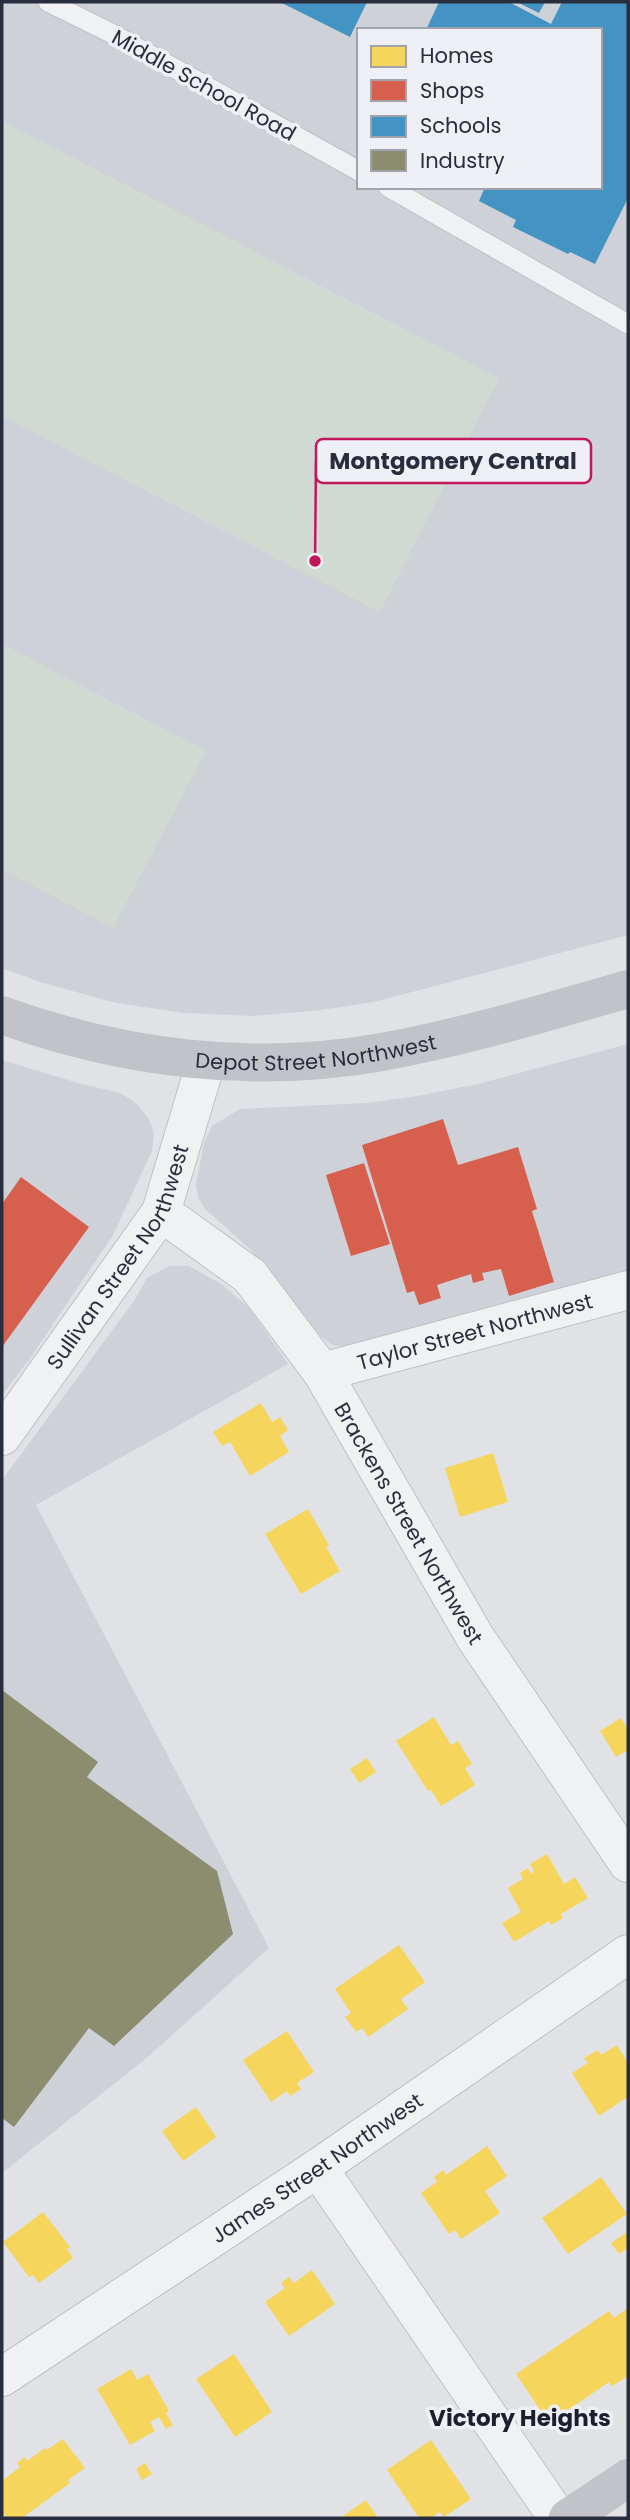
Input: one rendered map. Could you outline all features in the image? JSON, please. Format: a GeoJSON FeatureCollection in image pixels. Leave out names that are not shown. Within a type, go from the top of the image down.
{"type":"FeatureCollection","features":[{"type":"Feature","properties":{"kind":"main road","name":"Depot Street Northwest"},"geometry":{"type":"LineString","coordinates":[[2,1015],[48,1032],[126,1051],[206,1062],[293,1062],[379,1053],[437,1041],[628,989]]}},
{"type":"Feature","properties":{"kind":"main road"},"geometry":{"type":"LineString","coordinates":[[568,2518],[628,2478]]}},
{"type":"Feature","properties":{"kind":"street","name":"Sullivan Street Northwest"},"geometry":{"type":"LineString","coordinates":[[2,1436],[161,1212],[206,1062]]}},
{"type":"Feature","properties":{"kind":"street","name":"Brackens Street Northwest"},"geometry":{"type":"LineString","coordinates":[[161,1212],[250,1276],[322,1372],[475,1637],[628,1863]]}},
{"type":"Feature","properties":{"kind":"street","name":"Taylor Street Northwest"},"geometry":{"type":"LineString","coordinates":[[322,1372],[628,1290]]}},
{"type":"Feature","properties":{"kind":"street","name":"James Street Northwest"},"geometry":{"type":"LineString","coordinates":[[2,2377],[318,2168],[628,1954]]}},
{"type":"Feature","properties":{"kind":"street"},"geometry":{"type":"LineString","coordinates":[[318,2168],[558,2518]]}},
{"type":"Feature","properties":{"kind":"lane","name":"Middle School Road"},"geometry":{"type":"LineString","coordinates":[[48,2],[111,33],[357,170]]}},
{"type":"Feature","properties":{"kind":"lane"},"geometry":{"type":"LineString","coordinates":[[392,189],[628,324]]}},
{"type":"Feature","properties":{"kind":"shaded area"},"geometry":{"type":"Polygon","coordinates":[[[2,2],[628,2],[628,935],[374,1002],[254,1016],[184,1013],[116,1003],[40,982],[2,968],[2,2]]]}},
{"type":"Feature","properties":{"kind":"shaded area"},"geometry":{"type":"Polygon","coordinates":[[[2,121],[499,378],[380,612],[2,416],[2,121]]]}},
{"type":"Feature","properties":{"kind":"shaded area"},"geometry":{"type":"Polygon","coordinates":[[[2,644],[206,751],[113,928],[2,869],[2,644]]]}},
{"type":"Feature","properties":{"kind":"shaded area"},"geometry":{"type":"Polygon","coordinates":[[[628,1044],[628,1276],[347,1348],[333,1345],[321,1337],[251,1250],[204,1208],[198,1197],[196,1184],[204,1143],[212,1126],[240,1109],[367,1103],[417,1096],[478,1084],[628,1044]]]}},
{"type":"Feature","properties":{"kind":"shaded area"},"geometry":{"type":"Polygon","coordinates":[[[2,1060],[120,1093],[136,1103],[149,1119],[154,1134],[152,1151],[113,1235],[31,1357],[2,1395],[2,1060]]]}},
{"type":"Feature","properties":{"kind":"shaded area"},"geometry":{"type":"Polygon","coordinates":[[[169,1266],[189,1266],[221,1284],[249,1308],[288,1364],[36,1505],[269,1948],[149,2056],[2,2173],[2,1480],[134,1301],[147,1278],[169,1266]]]}},
{"type":"Feature","properties":{"kind":"building: Homes"},"geometry":{"type":"Polygon","coordinates":[[[261,1403],[272,1422],[280,1417],[288,1430],[280,1436],[289,1452],[250,1476],[230,1442],[222,1446],[213,1432],[261,1403]]]}},
{"type":"Feature","properties":{"kind":"building: Homes"},"geometry":{"type":"Polygon","coordinates":[[[493,1453],[508,1502],[460,1517],[445,1468],[493,1453]]]}},
{"type":"Feature","properties":{"kind":"building: Homes"},"geometry":{"type":"Polygon","coordinates":[[[308,1509],[329,1545],[326,1547],[340,1571],[301,1594],[265,1534],[308,1509]]]}},
{"type":"Feature","properties":{"kind":"building: Homes"},"geometry":{"type":"Polygon","coordinates":[[[434,1717],[451,1745],[458,1741],[472,1764],[465,1768],[475,1785],[441,1806],[431,1790],[428,1791],[396,1741],[434,1717]]]}},
{"type":"Feature","properties":{"kind":"building: Homes"},"geometry":{"type":"Polygon","coordinates":[[[621,1718],[628,1730],[628,1750],[616,1757],[600,1731],[621,1718]]]}},
{"type":"Feature","properties":{"kind":"building: Homes"},"geometry":{"type":"Polygon","coordinates":[[[367,1758],[376,1772],[359,1783],[350,1769],[367,1758]]]}},
{"type":"Feature","properties":{"kind":"building: Homes"},"geometry":{"type":"Polygon","coordinates":[[[547,1854],[564,1884],[575,1877],[588,1898],[561,1914],[563,1918],[551,1925],[549,1921],[514,1942],[502,1923],[521,1912],[508,1888],[523,1879],[520,1873],[528,1868],[531,1874],[534,1871],[530,1864],[547,1854]]]}},
{"type":"Feature","properties":{"kind":"building: Homes"},"geometry":{"type":"Polygon","coordinates":[[[399,1945],[425,1982],[401,1999],[408,2009],[368,2037],[362,2028],[356,2032],[345,2017],[351,2013],[335,1989],[399,1945]]]}},
{"type":"Feature","properties":{"kind":"building: Homes"},"geometry":{"type":"Polygon","coordinates":[[[287,2031],[314,2072],[297,2083],[301,2089],[290,2096],[287,2091],[271,2102],[243,2060],[287,2031]]]}},
{"type":"Feature","properties":{"kind":"building: Homes"},"geometry":{"type":"Polygon","coordinates":[[[617,2045],[628,2063],[628,2102],[626,2098],[599,2116],[572,2073],[588,2063],[584,2058],[598,2050],[601,2055],[617,2045]]]}},
{"type":"Feature","properties":{"kind":"building: Homes"},"geometry":{"type":"Polygon","coordinates":[[[196,2107],[216,2137],[183,2161],[162,2131],[196,2107]]]}},
{"type":"Feature","properties":{"kind":"building: Homes"},"geometry":{"type":"Polygon","coordinates":[[[487,2146],[507,2176],[485,2191],[500,2213],[461,2239],[455,2230],[449,2234],[421,2193],[437,2182],[434,2177],[443,2170],[446,2175],[487,2146]]]}},
{"type":"Feature","properties":{"kind":"building: Homes"},"geometry":{"type":"Polygon","coordinates":[[[601,2177],[627,2214],[568,2254],[542,2218],[601,2177]]]}},
{"type":"Feature","properties":{"kind":"building: Homes"},"geometry":{"type":"Polygon","coordinates":[[[43,2212],[70,2247],[67,2249],[73,2258],[39,2283],[33,2275],[29,2277],[3,2242],[43,2212]]]}},
{"type":"Feature","properties":{"kind":"building: Homes"},"geometry":{"type":"Polygon","coordinates":[[[627,2232],[628,2248],[619,2254],[611,2243],[627,2232]]]}},
{"type":"Feature","properties":{"kind":"building: Homes"},"geometry":{"type":"Polygon","coordinates":[[[312,2270],[335,2304],[289,2336],[265,2302],[285,2288],[281,2283],[289,2277],[294,2283],[312,2270]]]}},
{"type":"Feature","properties":{"kind":"building: Homes"},"geometry":{"type":"Polygon","coordinates":[[[628,2308],[628,2376],[612,2386],[609,2382],[549,2423],[516,2374],[609,2311],[614,2318],[628,2308]]]}},
{"type":"Feature","properties":{"kind":"building: Homes"},"geometry":{"type":"Polygon","coordinates":[[[234,2354],[272,2412],[235,2437],[196,2379],[234,2354]]]}},
{"type":"Feature","properties":{"kind":"building: Homes"},"geometry":{"type":"Polygon","coordinates":[[[131,2369],[137,2380],[148,2374],[169,2411],[166,2413],[173,2425],[166,2429],[159,2417],[150,2422],[155,2431],[130,2445],[97,2389],[131,2369]]]}},
{"type":"Feature","properties":{"kind":"building: Homes"},"geometry":{"type":"Polygon","coordinates":[[[63,2439],[85,2468],[68,2480],[70,2483],[22,2518],[7,2518],[2,2511],[2,2481],[20,2467],[17,2463],[25,2457],[27,2461],[63,2439]]]}},
{"type":"Feature","properties":{"kind":"building: Homes"},"geometry":{"type":"Polygon","coordinates":[[[431,2440],[471,2499],[444,2517],[440,2512],[430,2518],[419,2518],[387,2470],[431,2440]]]}},
{"type":"Feature","properties":{"kind":"building: Homes"},"geometry":{"type":"Polygon","coordinates":[[[145,2463],[152,2474],[142,2480],[136,2469],[145,2463]]]}},
{"type":"Feature","properties":{"kind":"building: Homes"},"geometry":{"type":"Polygon","coordinates":[[[366,2500],[378,2518],[340,2518],[366,2500]]]}},
{"type":"Feature","properties":{"kind":"building: Shops"},"geometry":{"type":"Polygon","coordinates":[[[443,1119],[458,1165],[518,1147],[537,1209],[532,1211],[554,1282],[509,1296],[501,1269],[482,1273],[484,1280],[473,1283],[471,1274],[437,1285],[441,1298],[419,1305],[414,1291],[407,1293],[362,1145],[443,1119]]]}},
{"type":"Feature","properties":{"kind":"building: Shops"},"geometry":{"type":"Polygon","coordinates":[[[364,1163],[390,1244],[351,1256],[326,1175],[364,1163]]]}},
{"type":"Feature","properties":{"kind":"building: Shops"},"geometry":{"type":"Polygon","coordinates":[[[21,1177],[89,1227],[2,1347],[2,1204],[21,1177]]]}},
{"type":"Feature","properties":{"kind":"building: Schools"},"geometry":{"type":"Polygon","coordinates":[[[280,2],[367,2],[350,37],[280,2]]]}},
{"type":"Feature","properties":{"kind":"building: Schools"},"geometry":{"type":"Polygon","coordinates":[[[439,2],[509,2],[551,24],[562,2],[628,2],[628,198],[595,264],[513,227],[516,220],[479,201],[484,189],[602,189],[602,28],[427,28],[439,2]]]}},
{"type":"Feature","properties":{"kind":"building: Schools"},"geometry":{"type":"Polygon","coordinates":[[[517,2],[545,2],[539,13],[517,2]]]}},
{"type":"Feature","properties":{"kind":"building: Industry"},"geometry":{"type":"Polygon","coordinates":[[[2,1690],[98,1762],[87,1777],[217,1871],[233,1934],[114,2046],[89,2028],[14,2127],[2,2118],[2,1690]]]}},
{"type":"Feature","properties":{"kind":"place","name":"Montgomery Central"},"geometry":{"type":"Point","coordinates":[315,561]}},
{"type":"Feature","properties":{"kind":"district","name":"Victory Heights"},"geometry":{"type":"Point","coordinates":[520,2418]}}]}
